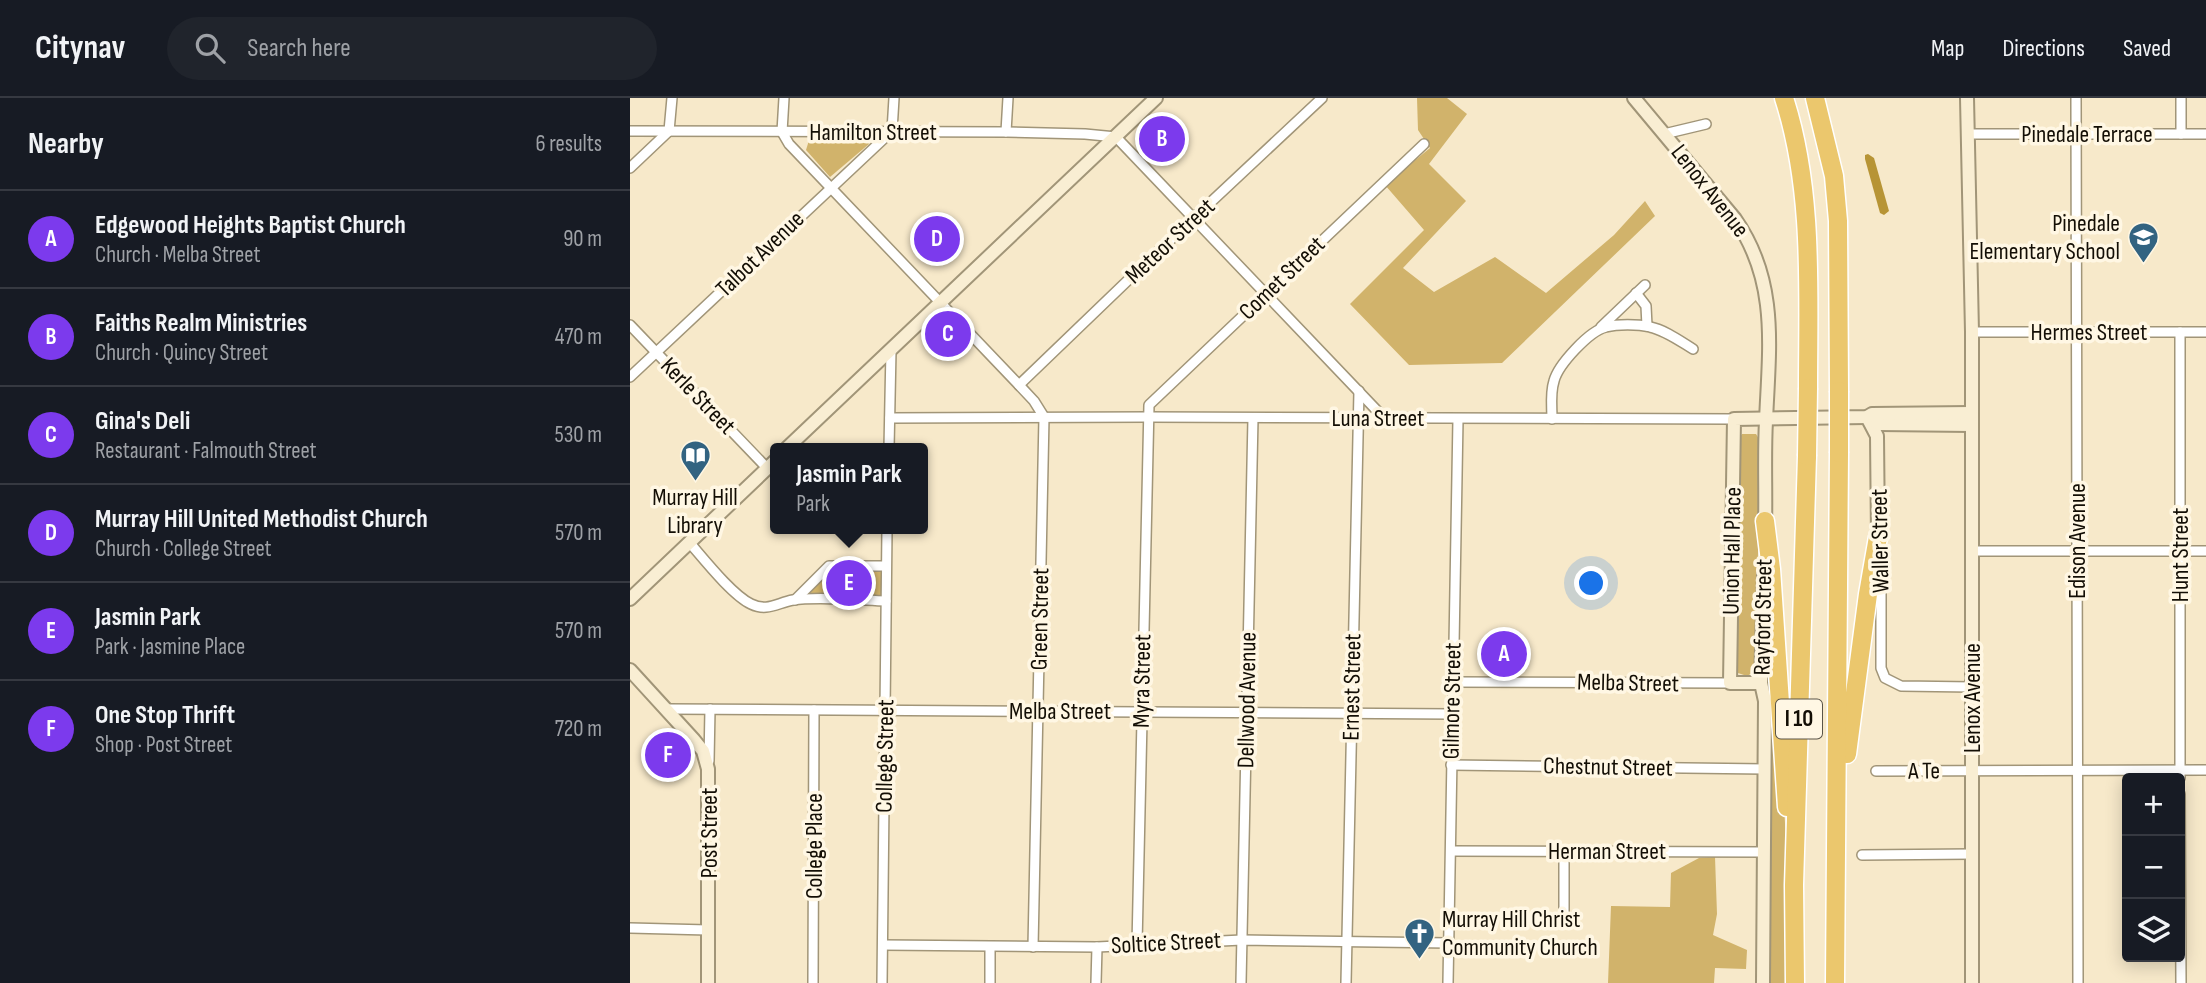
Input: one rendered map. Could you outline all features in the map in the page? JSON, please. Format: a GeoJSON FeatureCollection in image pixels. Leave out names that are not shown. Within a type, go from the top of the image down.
{"type":"FeatureCollection","features":[{"type":"Feature","properties":{"kind":"highway","name":"I 10"},"geometry":{"type":"LineString","coordinates":[[1784,98],[1798,154],[1808,255],[1807,456],[1794,885],[1794,983]]}},
{"type":"Feature","properties":{"kind":"highway","name":"I 10"},"geometry":{"type":"LineString","coordinates":[[1815,98],[1834,176],[1838,221],[1835,983]]}},
{"type":"Feature","properties":{"kind":"highway"},"geometry":{"type":"LineString","coordinates":[[1765,521],[1771,569],[1794,885]]}},
{"type":"Feature","properties":{"kind":"highway"},"geometry":{"type":"LineString","coordinates":[[1835,915],[1844,774],[1878,537]]}},
{"type":"Feature","properties":{"kind":"street"},"geometry":{"type":"LineString","coordinates":[[630,168],[669,131],[672,98]]}},
{"type":"Feature","properties":{"kind":"street"},"geometry":{"type":"LineString","coordinates":[[784,98],[782,132],[789,144],[1034,401],[1044,417]]}},
{"type":"Feature","properties":{"kind":"street"},"geometry":{"type":"LineString","coordinates":[[892,131],[894,98]]}},
{"type":"Feature","properties":{"kind":"street"},"geometry":{"type":"LineString","coordinates":[[1006,132],[1008,98]]}},
{"type":"Feature","properties":{"kind":"street"},"geometry":{"type":"LineString","coordinates":[[792,443],[1156,98]]}},
{"type":"Feature","properties":{"kind":"street","name":"Meteor Street"},"geometry":{"type":"LineString","coordinates":[[1019,385],[1322,98]]}},
{"type":"Feature","properties":{"kind":"street","name":"Lenox Avenue"},"geometry":{"type":"LineString","coordinates":[[1634,98],[1735,219],[1747,236],[1759,263],[1769,312],[1766,419]]}},
{"type":"Feature","properties":{"kind":"street","name":"Lenox Avenue"},"geometry":{"type":"LineString","coordinates":[[1967,98],[1972,332],[1972,983]]}},
{"type":"Feature","properties":{"kind":"street","name":"Edison Avenue"},"geometry":{"type":"LineString","coordinates":[[2076,98],[2078,983]]}},
{"type":"Feature","properties":{"kind":"street"},"geometry":{"type":"LineString","coordinates":[[2181,98],[2181,134]]}},
{"type":"Feature","properties":{"kind":"street"},"geometry":{"type":"LineString","coordinates":[[1664,134],[1706,124]]}},
{"type":"Feature","properties":{"kind":"street","name":"Hamilton Street"},"geometry":{"type":"LineString","coordinates":[[630,131],[1006,132],[1116,137]]}},
{"type":"Feature","properties":{"kind":"street","name":"Talbot Avenue"},"geometry":{"type":"LineString","coordinates":[[630,377],[892,131]]}},
{"type":"Feature","properties":{"kind":"street","name":"Pinedale Terrace"},"geometry":{"type":"LineString","coordinates":[[1968,134],[2206,134]]}},
{"type":"Feature","properties":{"kind":"street"},"geometry":{"type":"LineString","coordinates":[[1116,137],[1385,419]]}},
{"type":"Feature","properties":{"kind":"street","name":"Comet Street"},"geometry":{"type":"LineString","coordinates":[[1148,417],[1149,405],[1424,144]]}},
{"type":"Feature","properties":{"kind":"street"},"geometry":{"type":"LineString","coordinates":[[1552,419],[1552,393],[1558,370],[1645,285]]}},
{"type":"Feature","properties":{"kind":"street"},"geometry":{"type":"LineString","coordinates":[[1636,293],[1646,306],[1647,326]]}},
{"type":"Feature","properties":{"kind":"street","name":"Kerle Street"},"geometry":{"type":"LineString","coordinates":[[630,325],[770,463]]}},
{"type":"Feature","properties":{"kind":"street"},"geometry":{"type":"LineString","coordinates":[[1597,331],[1606,327],[1647,326],[1661,330],[1693,349]]}},
{"type":"Feature","properties":{"kind":"street","name":"Hermes Street"},"geometry":{"type":"LineString","coordinates":[[1972,332],[2206,332]]}},
{"type":"Feature","properties":{"kind":"street","name":"Hunt Street"},"geometry":{"type":"LineString","coordinates":[[2180,332],[2180,773]]}},
{"type":"Feature","properties":{"kind":"street"},"geometry":{"type":"LineString","coordinates":[[889,443],[891,350]]}},
{"type":"Feature","properties":{"kind":"street","name":"Ernest Street"},"geometry":{"type":"LineString","coordinates":[[1346,983],[1359,391]]}},
{"type":"Feature","properties":{"kind":"street","name":"Luna Street"},"geometry":{"type":"LineString","coordinates":[[890,418],[1766,419],[1867,417],[1872,414],[1971,419]]}},
{"type":"Feature","properties":{"kind":"street","name":"Green Street"},"geometry":{"type":"LineString","coordinates":[[1033,947],[1044,417]]}},
{"type":"Feature","properties":{"kind":"street","name":"Myra Street"},"geometry":{"type":"LineString","coordinates":[[1137,945],[1148,417]]}},
{"type":"Feature","properties":{"kind":"street","name":"Waller Street"},"geometry":{"type":"LineString","coordinates":[[1867,417],[1877,436],[1878,537],[1882,560],[1881,668],[1885,678],[1901,686],[1972,687]]}},
{"type":"Feature","properties":{"kind":"street","name":"Dellwood Avenue"},"geometry":{"type":"LineString","coordinates":[[1241,983],[1253,418]]}},
{"type":"Feature","properties":{"kind":"street","name":"Gilmore Street"},"geometry":{"type":"LineString","coordinates":[[1448,983],[1458,419]]}},
{"type":"Feature","properties":{"kind":"street","name":"Union Hall Place"},"geometry":{"type":"LineString","coordinates":[[1730,683],[1734,419]]}},
{"type":"Feature","properties":{"kind":"street","name":"Rayford Street"},"geometry":{"type":"LineString","coordinates":[[1763,983],[1765,701],[1761,683],[1766,419]]}},
{"type":"Feature","properties":{"kind":"street"},"geometry":{"type":"LineString","coordinates":[[630,598],[770,465]]}},
{"type":"Feature","properties":{"kind":"street","name":"College Street"},"geometry":{"type":"LineString","coordinates":[[882,983],[887,534]]}},
{"type":"Feature","properties":{"kind":"street"},"geometry":{"type":"LineString","coordinates":[[689,542],[737,593],[750,603],[767,608],[794,600],[886,601]]}},
{"type":"Feature","properties":{"kind":"street"},"geometry":{"type":"LineString","coordinates":[[1972,551],[2206,551]]}},
{"type":"Feature","properties":{"kind":"street"},"geometry":{"type":"LineString","coordinates":[[794,600],[829,566],[886,566]]}},
{"type":"Feature","properties":{"kind":"street","name":"Post Street"},"geometry":{"type":"LineString","coordinates":[[630,670],[668,709],[703,751],[709,769],[708,983]]}},
{"type":"Feature","properties":{"kind":"street","name":"Melba Street"},"geometry":{"type":"LineString","coordinates":[[1452,682],[1761,683]]}},
{"type":"Feature","properties":{"kind":"street","name":"Melba Street"},"geometry":{"type":"LineString","coordinates":[[668,709],[1452,714]]}},
{"type":"Feature","properties":{"kind":"street"},"geometry":{"type":"LineString","coordinates":[[709,769],[710,709]]}},
{"type":"Feature","properties":{"kind":"street","name":"College Place"},"geometry":{"type":"LineString","coordinates":[[813,983],[814,710]]}},
{"type":"Feature","properties":{"kind":"street","name":"Chestnut Street"},"geometry":{"type":"LineString","coordinates":[[1451,765],[1765,769]]}},
{"type":"Feature","properties":{"kind":"street","name":"A Te"},"geometry":{"type":"LineString","coordinates":[[1876,771],[2077,770],[2154,773]]}},
{"type":"Feature","properties":{"kind":"street","name":"A Te"},"geometry":{"type":"LineString","coordinates":[[2185,773],[2206,770]]}},
{"type":"Feature","properties":{"kind":"street"},"geometry":{"type":"LineString","coordinates":[[2180,836],[2181,983]]}},
{"type":"Feature","properties":{"kind":"street","name":"Herman Street"},"geometry":{"type":"LineString","coordinates":[[1451,851],[1764,852]]}},
{"type":"Feature","properties":{"kind":"street"},"geometry":{"type":"LineString","coordinates":[[1564,851],[1564,922]]}},
{"type":"Feature","properties":{"kind":"street"},"geometry":{"type":"LineString","coordinates":[[1862,855],[1972,854]]}},
{"type":"Feature","properties":{"kind":"street"},"geometry":{"type":"LineString","coordinates":[[630,928],[708,930]]}},
{"type":"Feature","properties":{"kind":"street","name":"Soltice Street"},"geometry":{"type":"LineString","coordinates":[[883,945],[1097,947],[1242,940],[1449,943]]}},
{"type":"Feature","properties":{"kind":"street"},"geometry":{"type":"LineString","coordinates":[[990,947],[990,983]]}},
{"type":"Feature","properties":{"kind":"street"},"geometry":{"type":"LineString","coordinates":[[1096,983],[1097,947]]}},
{"type":"Feature","properties":{"kind":"shaded area"},"geometry":{"type":"Polygon","coordinates":[[[1417,98],[1447,98],[1467,114],[1429,164],[1466,201],[1403,268],[1434,292],[1495,257],[1546,293],[1614,235],[1645,201],[1655,216],[1502,363],[1409,365],[1350,304],[1424,230],[1385,185],[1430,148],[1418,130],[1417,98]]]}},
{"type":"Feature","properties":{"kind":"shaded area"},"geometry":{"type":"Polygon","coordinates":[[[810,137],[862,137],[869,144],[830,177],[806,150],[810,137]]]}},
{"type":"Feature","properties":{"kind":"shaded area"},"geometry":{"type":"Polygon","coordinates":[[[1868,154],[1874,158],[1889,211],[1884,215],[1880,213],[1865,159],[1868,154]]]}},
{"type":"Feature","properties":{"kind":"shaded area"},"geometry":{"type":"Polygon","coordinates":[[[1742,434],[1756,434],[1759,439],[1757,664],[1747,676],[1738,673],[1736,667],[1739,439],[1742,434]]]}},
{"type":"Feature","properties":{"kind":"shaded area"},"geometry":{"type":"Polygon","coordinates":[[[829,570],[882,571],[882,597],[804,596],[829,570]]]}},
{"type":"Feature","properties":{"kind":"shaded area"},"geometry":{"type":"Polygon","coordinates":[[[1767,615],[1779,735],[1790,896],[1789,983],[1769,983],[1767,615]]]}},
{"type":"Feature","properties":{"kind":"shaded area"},"geometry":{"type":"Polygon","coordinates":[[[1715,857],[1717,914],[1713,935],[1747,950],[1746,969],[1715,968],[1714,983],[1608,983],[1611,906],[1670,907],[1671,873],[1699,858],[1715,857]]]}},
{"type":"Feature","properties":{"kind":"place","name":"Faiths Realm Ministries"},"geometry":{"type":"Point","coordinates":[1162,139]}},
{"type":"Feature","properties":{"kind":"place","name":"Murray Hill United Methodist Church"},"geometry":{"type":"Point","coordinates":[937,239]}},
{"type":"Feature","properties":{"kind":"place","name":"Pinedale Elementary School"},"geometry":{"type":"Point","coordinates":[2143,264]}},
{"type":"Feature","properties":{"kind":"place","name":"Gina's Deli"},"geometry":{"type":"Point","coordinates":[948,334]}},
{"type":"Feature","properties":{"kind":"place","name":"Murray Hill Library"},"geometry":{"type":"Point","coordinates":[695,482]}},
{"type":"Feature","properties":{"kind":"place","name":"Jasmin Park"},"geometry":{"type":"Point","coordinates":[849,583]}},
{"type":"Feature","properties":{"kind":"place","name":"Edgewood Heights Baptist Church"},"geometry":{"type":"Point","coordinates":[1504,654]}},
{"type":"Feature","properties":{"kind":"place","name":"One Stop Thrift"},"geometry":{"type":"Point","coordinates":[668,755]}},
{"type":"Feature","properties":{"kind":"place","name":"Murray Hill Christ Community Church"},"geometry":{"type":"Point","coordinates":[1419,960]}}]}
